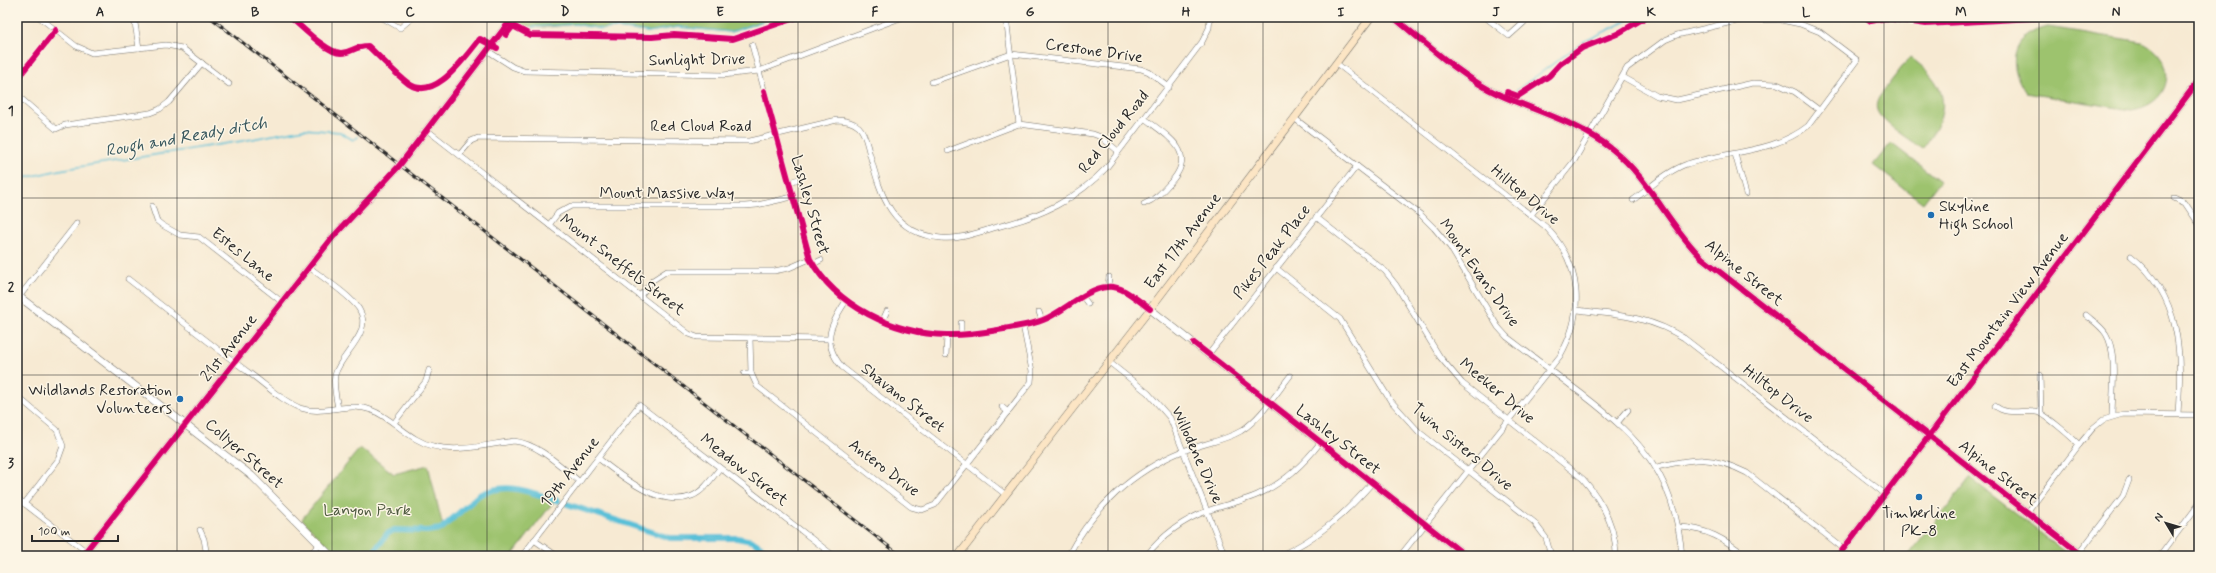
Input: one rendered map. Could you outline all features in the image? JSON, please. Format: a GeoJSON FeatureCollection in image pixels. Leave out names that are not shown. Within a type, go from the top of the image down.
{"type":"FeatureCollection","features":[{"type":"Feature","properties":{"kind":"main road","name":"East 17th Avenue"},"geometry":{"type":"LineString","coordinates":[[960,555],[1371,17]]}},
{"type":"Feature","properties":{"kind":"street"},"geometry":{"type":"LineString","coordinates":[[39,17],[84,51],[92,53],[174,45],[182,48],[229,84]]}},
{"type":"Feature","properties":{"kind":"street"},"geometry":{"type":"LineString","coordinates":[[134,17],[139,48]]}},
{"type":"Feature","properties":{"kind":"street"},"geometry":{"type":"LineString","coordinates":[[381,17],[400,28],[413,17]]}},
{"type":"Feature","properties":{"kind":"street","name":"21st Avenue"},"geometry":{"type":"LineString","coordinates":[[87,554],[186,424],[309,267],[333,237],[403,162],[514,17]]}},
{"type":"Feature","properties":{"kind":"street","name":"Sunlight Drive"},"geometry":{"type":"LineString","coordinates":[[488,51],[513,68],[524,71],[723,75],[758,71],[903,17]]}},
{"type":"Feature","properties":{"kind":"street"},"geometry":{"type":"LineString","coordinates":[[1006,17],[1019,124]]}},
{"type":"Feature","properties":{"kind":"street","name":"Red Cloud Road"},"geometry":{"type":"LineString","coordinates":[[460,154],[471,141],[478,138],[749,141],[837,120],[853,122],[864,135],[881,195],[888,208],[904,224],[913,230],[941,238],[955,238],[1021,221],[1060,205],[1093,181],[1169,86],[1207,35],[1210,17]]}},
{"type":"Feature","properties":{"kind":"street"},"geometry":{"type":"LineString","coordinates":[[1276,17],[1295,17]]}},
{"type":"Feature","properties":{"kind":"street","name":"Alpine Street"},"geometry":{"type":"LineString","coordinates":[[1393,17],[1488,89],[1590,133],[1628,163],[1650,188],[1681,235],[1702,258],[2081,555]]}},
{"type":"Feature","properties":{"kind":"street"},"geometry":{"type":"LineString","coordinates":[[1485,17],[1509,36],[1530,17]]}},
{"type":"Feature","properties":{"kind":"street"},"geometry":{"type":"LineString","coordinates":[[1531,215],[1574,161],[1623,77],[1635,61],[1665,40],[1677,35],[1745,19],[1781,20],[1800,24],[1820,32],[1857,60],[1808,126],[1798,134],[1787,139],[1735,154],[1687,164],[1677,169],[1633,200]]}},
{"type":"Feature","properties":{"kind":"street"},"geometry":{"type":"LineString","coordinates":[[17,79],[56,30]]}},
{"type":"Feature","properties":{"kind":"street","name":"Lashley Street"},"geometry":{"type":"LineString","coordinates":[[752,45],[792,197],[811,261],[823,278],[846,301],[883,320],[902,327],[947,336],[1042,321],[1095,290],[1108,287],[1125,291],[1150,308],[1320,443],[1466,556]]}},
{"type":"Feature","properties":{"kind":"street"},"geometry":{"type":"LineString","coordinates":[[932,82],[1011,54]]}},
{"type":"Feature","properties":{"kind":"street","name":"Crestone Drive"},"geometry":{"type":"LineString","coordinates":[[1011,54],[1141,70],[1149,72],[1169,86]]}},
{"type":"Feature","properties":{"kind":"street"},"geometry":{"type":"LineString","coordinates":[[17,95],[56,129],[65,125],[150,113],[169,102],[202,63]]}},
{"type":"Feature","properties":{"kind":"street","name":"Hilltop Drive"},"geometry":{"type":"LineString","coordinates":[[1336,63],[1549,230],[1569,261],[1574,278],[1577,310],[1650,321],[1684,338],[1885,494]]}},
{"type":"Feature","properties":{"kind":"street"},"geometry":{"type":"LineString","coordinates":[[1623,77],[1657,96],[1677,100],[1753,83],[1777,84],[1795,92],[1819,110]]}},
{"type":"Feature","properties":{"kind":"street","name":"East Mountain View Avenue"},"geometry":{"type":"LineString","coordinates":[[1838,556],[2199,80]]}},
{"type":"Feature","properties":{"kind":"street"},"geometry":{"type":"LineString","coordinates":[[1144,118],[1174,142],[1179,149],[1182,161],[1179,174],[1155,199],[1144,204]]}},
{"type":"Feature","properties":{"kind":"street","name":"Mount Evans Drive"},"geometry":{"type":"LineString","coordinates":[[1294,118],[1421,215],[1434,228],[1458,260],[1498,327],[1507,336],[1618,422],[1644,450],[1657,468],[1671,500],[1679,527],[1682,556]]}},
{"type":"Feature","properties":{"kind":"street"},"geometry":{"type":"LineString","coordinates":[[948,151],[1019,124],[1093,134],[1101,137],[1118,151]]}},
{"type":"Feature","properties":{"kind":"street","name":"Mount Sneffels Street"},"geometry":{"type":"LineString","coordinates":[[427,130],[460,154],[689,334],[697,337],[829,339]]}},
{"type":"Feature","properties":{"kind":"street"},"geometry":{"type":"LineString","coordinates":[[1735,154],[1746,194]]}},
{"type":"Feature","properties":{"kind":"street","name":"Pikes Peak Place"},"geometry":{"type":"LineString","coordinates":[[1208,355],[1356,166]]}},
{"type":"Feature","properties":{"kind":"street","name":"Lashley Street"},"geometry":{"type":"LineString","coordinates":[[789,182],[798,179]]}},
{"type":"Feature","properties":{"kind":"street","name":"Mount Massive Way"},"geometry":{"type":"LineString","coordinates":[[549,225],[558,213],[571,206],[745,206],[757,205],[792,197]]}},
{"type":"Feature","properties":{"kind":"street"},"geometry":{"type":"LineString","coordinates":[[2174,198],[2186,203],[2199,224]]}},
{"type":"Feature","properties":{"kind":"street","name":"Estes Lane"},"geometry":{"type":"LineString","coordinates":[[152,206],[158,221],[162,225],[180,235],[199,237],[282,302]]}},
{"type":"Feature","properties":{"kind":"street","name":"Meeker Drive"},"geometry":{"type":"LineString","coordinates":[[1316,217],[1385,271],[1396,284],[1450,371],[1462,383],[1572,469],[1593,490],[1607,515],[1613,533],[1616,556]]}},
{"type":"Feature","properties":{"kind":"street"},"geometry":{"type":"LineString","coordinates":[[18,296],[77,223]]}},
{"type":"Feature","properties":{"kind":"street"},"geometry":{"type":"LineString","coordinates":[[2130,256],[2146,268],[2164,297],[2176,324],[2178,340],[2178,414]]}},
{"type":"Feature","properties":{"kind":"street","name":"Lashley Street"},"geometry":{"type":"LineString","coordinates":[[811,261],[821,260]]}},
{"type":"Feature","properties":{"kind":"street"},"geometry":{"type":"LineString","coordinates":[[640,296],[653,280],[667,271],[774,271],[811,261]]}},
{"type":"Feature","properties":{"kind":"street"},"geometry":{"type":"LineString","coordinates":[[309,267],[355,304],[363,316],[363,325],[360,333],[335,375],[338,408]]}},
{"type":"Feature","properties":{"kind":"street","name":"Twin Sisters Drive"},"geometry":{"type":"LineString","coordinates":[[1276,268],[1340,319],[1387,395],[1404,417],[1419,432],[1534,522],[1546,538],[1551,556]]}},
{"type":"Feature","properties":{"kind":"street"},"geometry":{"type":"LineString","coordinates":[[1108,287],[1110,277]]}},
{"type":"Feature","properties":{"kind":"street"},"geometry":{"type":"LineString","coordinates":[[128,279],[285,400],[299,407],[323,411],[353,406],[370,409],[382,414],[417,440],[431,446],[446,449],[457,449],[514,441],[524,442],[533,446],[580,482]]}},
{"type":"Feature","properties":{"kind":"street","name":"Collyer Street"},"geometry":{"type":"LineString","coordinates":[[18,296],[252,476],[320,544],[330,556]]}},
{"type":"Feature","properties":{"kind":"street"},"geometry":{"type":"LineString","coordinates":[[1083,297],[1088,304]]}},
{"type":"Feature","properties":{"kind":"street"},"geometry":{"type":"LineString","coordinates":[[829,339],[836,316],[846,301]]}},
{"type":"Feature","properties":{"kind":"street"},"geometry":{"type":"LineString","coordinates":[[1400,556],[1550,369],[1568,342],[1577,310]]}},
{"type":"Feature","properties":{"kind":"street"},"geometry":{"type":"LineString","coordinates":[[883,320],[887,311]]}},
{"type":"Feature","properties":{"kind":"street"},"geometry":{"type":"LineString","coordinates":[[1039,312],[1042,321]]}},
{"type":"Feature","properties":{"kind":"street"},"geometry":{"type":"LineString","coordinates":[[2086,315],[2098,325],[2110,343],[2112,354],[2112,416]]}},
{"type":"Feature","properties":{"kind":"street"},"geometry":{"type":"LineString","coordinates":[[961,323],[961,335]]}},
{"type":"Feature","properties":{"kind":"street","name":"Antero Drive"},"geometry":{"type":"LineString","coordinates":[[750,373],[757,386],[916,509],[922,510],[935,505],[968,465],[1031,382],[1035,371],[1023,325]]}},
{"type":"Feature","properties":{"kind":"street"},"geometry":{"type":"LineString","coordinates":[[946,355],[947,336]]}},
{"type":"Feature","properties":{"kind":"street"},"geometry":{"type":"LineString","coordinates":[[744,373],[750,373],[750,338]]}},
{"type":"Feature","properties":{"kind":"street","name":"Shavano Street"},"geometry":{"type":"LineString","coordinates":[[829,339],[831,350],[842,367],[1006,494]]}},
{"type":"Feature","properties":{"kind":"street","name":"Willodene Drive"},"geometry":{"type":"LineString","coordinates":[[1108,362],[1148,393],[1170,418],[1226,556]]}},
{"type":"Feature","properties":{"kind":"street"},"geometry":{"type":"LineString","coordinates":[[394,423],[426,381],[429,370]]}},
{"type":"Feature","properties":{"kind":"street"},"geometry":{"type":"LineString","coordinates":[[2040,374],[2041,413]]}},
{"type":"Feature","properties":{"kind":"street"},"geometry":{"type":"LineString","coordinates":[[1068,556],[1085,528],[1119,490],[1149,468],[1184,451],[1226,438],[1240,431],[1255,419],[1290,376]]}},
{"type":"Feature","properties":{"kind":"street"},"geometry":{"type":"LineString","coordinates":[[17,396],[57,430],[63,446],[58,460],[24,504]]}},
{"type":"Feature","properties":{"kind":"street","name":"19th Avenue"},"geometry":{"type":"LineString","coordinates":[[522,556],[639,405]]}},
{"type":"Feature","properties":{"kind":"street","name":"Meadow Street"},"geometry":{"type":"LineString","coordinates":[[639,405],[834,556]]}},
{"type":"Feature","properties":{"kind":"street"},"geometry":{"type":"LineString","coordinates":[[1995,406],[2002,411],[2013,413],[2041,413],[2079,444]]}},
{"type":"Feature","properties":{"kind":"street"},"geometry":{"type":"LineString","coordinates":[[1002,407],[1008,412]]}},
{"type":"Feature","properties":{"kind":"street"},"geometry":{"type":"LineString","coordinates":[[1618,422],[1628,410]]}},
{"type":"Feature","properties":{"kind":"street"},"geometry":{"type":"LineString","coordinates":[[2027,513],[2079,444],[2093,428],[2112,416],[2123,414],[2199,415]]}},
{"type":"Feature","properties":{"kind":"street"},"geometry":{"type":"LineString","coordinates":[[1146,556],[1168,534],[1207,511],[1242,500],[1272,487],[1303,463],[1320,443]]}},
{"type":"Feature","properties":{"kind":"street"},"geometry":{"type":"LineString","coordinates":[[598,458],[630,484],[674,499],[692,496],[702,490],[720,468]]}},
{"type":"Feature","properties":{"kind":"street"},"geometry":{"type":"LineString","coordinates":[[1657,468],[1690,459],[1715,461],[1732,466],[1747,473],[1844,549]]}},
{"type":"Feature","properties":{"kind":"street"},"geometry":{"type":"LineString","coordinates":[[2081,555],[2123,496],[2129,480]]}},
{"type":"Feature","properties":{"kind":"street"},"geometry":{"type":"LineString","coordinates":[[1279,556],[1314,537],[1335,521],[1372,483]]}},
{"type":"Feature","properties":{"kind":"street"},"geometry":{"type":"LineString","coordinates":[[17,498],[87,554]]}},
{"type":"Feature","properties":{"kind":"street"},"geometry":{"type":"LineString","coordinates":[[2160,556],[2199,504]]}},
{"type":"Feature","properties":{"kind":"street"},"geometry":{"type":"LineString","coordinates":[[1679,527],[1705,531],[1718,536],[1746,556]]}},
{"type":"Feature","properties":{"kind":"street"},"geometry":{"type":"LineString","coordinates":[[200,530],[204,538],[207,556]]}},
{"type":"Feature","properties":{"kind":"street"},"geometry":{"type":"LineString","coordinates":[[534,540],[557,556]]}},
{"type":"Feature","properties":{"kind":"street"},"geometry":{"type":"LineString","coordinates":[[308,556],[320,544]]}},
{"type":"Feature","properties":{"kind":"green space"},"geometry":{"type":"Polygon","coordinates":[[[520,17],[775,17],[731,32],[678,27],[648,32],[617,28],[602,29],[576,24],[548,27],[513,26],[520,17]]]}},
{"type":"Feature","properties":{"kind":"green space"},"geometry":{"type":"Polygon","coordinates":[[[2048,27],[2143,42],[2155,50],[2162,60],[2166,71],[2166,81],[2163,91],[2155,100],[2145,106],[2131,110],[2026,93],[2016,71],[2014,61],[2016,52],[2020,43],[2026,36],[2048,27]]]}},
{"type":"Feature","properties":{"kind":"green space"},"geometry":{"type":"Polygon","coordinates":[[[1910,57],[1923,67],[1933,78],[1939,88],[1942,99],[1942,111],[1939,123],[1922,149],[1890,126],[1879,115],[1876,108],[1880,95],[1910,57]]]}},
{"type":"Feature","properties":{"kind":"green space"},"geometry":{"type":"Polygon","coordinates":[[[1891,143],[1940,181],[1923,203],[1873,165],[1891,143]]]}},
{"type":"Feature","properties":{"kind":"green space","name":"Lanyon Park"},"geometry":{"type":"Polygon","coordinates":[[[360,448],[394,474],[428,465],[443,527],[478,496],[496,488],[527,491],[555,500],[512,556],[337,556],[302,519],[360,448]]]}},
{"type":"Feature","properties":{"kind":"green space"},"geometry":{"type":"Polygon","coordinates":[[[1970,478],[2070,556],[1908,556],[1970,478]]]}},
{"type":"Feature","properties":{"kind":"waterway","name":"Rough and Ready ditch"},"geometry":{"type":"LineString","coordinates":[[531,27],[576,24],[602,29],[617,28],[648,32],[678,27],[731,32],[775,17]]}},
{"type":"Feature","properties":{"kind":"waterway","name":"Rough and Ready ditch"},"geometry":{"type":"LineString","coordinates":[[1513,93],[1583,42],[1635,17]]}},
{"type":"Feature","properties":{"kind":"waterway","name":"Rough and Ready ditch"},"geometry":{"type":"LineString","coordinates":[[1919,17],[1938,17]]}},
{"type":"Feature","properties":{"kind":"waterway","name":"Rough and Ready ditch"},"geometry":{"type":"LineString","coordinates":[[17,178],[242,141],[304,129],[340,132],[353,140],[358,137]]}},
{"type":"Feature","properties":{"kind":"waterway"},"geometry":{"type":"LineString","coordinates":[[371,556],[387,534],[394,530],[427,531],[441,529],[479,495],[490,491],[509,488],[519,489],[558,501]]}},
{"type":"Feature","properties":{"kind":"waterway"},"geometry":{"type":"LineString","coordinates":[[567,504],[670,538],[737,538],[752,541],[775,556]]}},
{"type":"Feature","properties":{"kind":"railway"},"geometry":{"type":"LineString","coordinates":[[210,17],[901,556]]}},
{"type":"Feature","properties":{"kind":"cycle path"},"geometry":{"type":"LineString","coordinates":[[290,17],[322,44],[335,52],[345,53],[359,47],[368,46],[403,80],[419,88],[429,87],[449,75],[480,39],[497,48]]}},
{"type":"Feature","properties":{"kind":"cycle path"},"geometry":{"type":"LineString","coordinates":[[82,556],[333,237],[399,166],[513,17]]}},
{"type":"Feature","properties":{"kind":"cycle path"},"geometry":{"type":"LineString","coordinates":[[506,35],[513,26],[530,35],[652,37],[674,35],[733,39],[798,17]]}},
{"type":"Feature","properties":{"kind":"cycle path"},"geometry":{"type":"LineString","coordinates":[[1393,17],[1471,79],[1498,94],[1571,124],[1612,149],[1637,174],[1679,231],[1702,258],[2083,556]]}},
{"type":"Feature","properties":{"kind":"cycle path"},"geometry":{"type":"LineString","coordinates":[[1507,92],[1518,96],[1549,76],[1560,64],[1582,48],[1617,34],[1646,17]]}},
{"type":"Feature","properties":{"kind":"cycle path"},"geometry":{"type":"LineString","coordinates":[[1865,17],[1871,21],[1886,18],[1926,24],[2054,17]]}},
{"type":"Feature","properties":{"kind":"cycle path"},"geometry":{"type":"LineString","coordinates":[[17,79],[56,30]]}},
{"type":"Feature","properties":{"kind":"cycle path"},"geometry":{"type":"LineString","coordinates":[[1838,556],[2199,80]]}},
{"type":"Feature","properties":{"kind":"cycle path"},"geometry":{"type":"LineString","coordinates":[[764,91],[810,259],[821,276],[835,291],[868,314],[887,323],[927,333],[947,335],[969,334],[1038,322],[1051,316],[1091,291],[1107,287],[1119,288],[1150,309]]}},
{"type":"Feature","properties":{"kind":"cycle path"},"geometry":{"type":"LineString","coordinates":[[1194,343],[1466,556]]}},
{"type":"Feature","properties":{"kind":"place","name":"Skyline High School"},"geometry":{"type":"Point","coordinates":[1931,215]}},
{"type":"Feature","properties":{"kind":"place","name":"Wildlands Restoration Volunteers"},"geometry":{"type":"Point","coordinates":[180,399]}},
{"type":"Feature","properties":{"kind":"place","name":"Timberline PK-8"},"geometry":{"type":"Point","coordinates":[1919,497]}}]}
